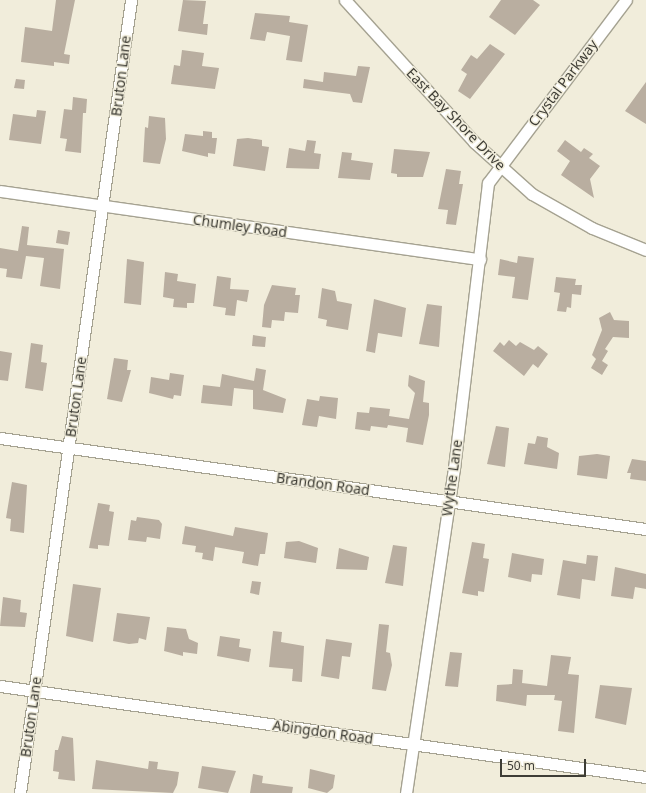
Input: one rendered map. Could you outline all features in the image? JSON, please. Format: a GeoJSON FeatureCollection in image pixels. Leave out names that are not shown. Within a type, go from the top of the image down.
{"type":"FeatureCollection","features":[{"type":"Feature","properties":{"kind":"street","name":"Bruton Lane"},"geometry":{"type":"LineString","coordinates":[[20,793],[104,206],[131,0]]}},
{"type":"Feature","properties":{"kind":"street","name":"East Bay Shore Drive"},"geometry":{"type":"LineString","coordinates":[[345,0],[498,166],[549,204],[610,237],[646,250]]}},
{"type":"Feature","properties":{"kind":"street","name":"Crystal Parkway"},"geometry":{"type":"LineString","coordinates":[[498,166],[626,0]]}},
{"type":"Feature","properties":{"kind":"street","name":"Wythe Lane"},"geometry":{"type":"LineString","coordinates":[[406,793],[449,502],[480,259],[487,189],[498,166]]}},
{"type":"Feature","properties":{"kind":"street","name":"Chumley Road"},"geometry":{"type":"LineString","coordinates":[[0,191],[480,259]]}},
{"type":"Feature","properties":{"kind":"street","name":"Brandon Road"},"geometry":{"type":"LineString","coordinates":[[0,438],[646,529]]}},
{"type":"Feature","properties":{"kind":"street","name":"Abingdon Road"},"geometry":{"type":"LineString","coordinates":[[0,686],[646,777]]}},
{"type":"Feature","properties":{"kind":"building"},"geometry":{"type":"Polygon","coordinates":[[[56,0],[75,0],[64,54],[70,55],[69,64],[54,62],[54,66],[21,62],[25,27],[52,31],[56,0]]]}},
{"type":"Feature","properties":{"kind":"building"},"geometry":{"type":"Polygon","coordinates":[[[183,0],[206,1],[203,24],[208,24],[207,35],[178,31],[183,0]]]}},
{"type":"Feature","properties":{"kind":"building"},"geometry":{"type":"Polygon","coordinates":[[[501,0],[533,0],[540,5],[515,35],[489,17],[501,0]]]}},
{"type":"Feature","properties":{"kind":"building"},"geometry":{"type":"Polygon","coordinates":[[[255,13],[290,16],[289,22],[308,25],[302,62],[286,60],[290,36],[267,32],[265,41],[250,39],[255,13]]]}},
{"type":"Feature","properties":{"kind":"building"},"geometry":{"type":"Polygon","coordinates":[[[490,44],[505,54],[470,99],[458,91],[467,74],[461,70],[471,55],[477,59],[490,44]]]}},
{"type":"Feature","properties":{"kind":"building"},"geometry":{"type":"Polygon","coordinates":[[[182,50],[204,53],[202,66],[219,68],[215,89],[171,84],[174,65],[180,66],[182,50]]]}},
{"type":"Feature","properties":{"kind":"building"},"geometry":{"type":"Polygon","coordinates":[[[358,66],[370,67],[362,103],[353,102],[350,94],[303,88],[304,79],[323,82],[324,72],[356,76],[358,66]]]}},
{"type":"Feature","properties":{"kind":"building"},"geometry":{"type":"Polygon","coordinates":[[[16,79],[25,80],[24,89],[14,88],[16,79]]]}},
{"type":"Feature","properties":{"kind":"building"},"geometry":{"type":"Polygon","coordinates":[[[646,82],[646,124],[625,111],[646,82]]]}},
{"type":"Feature","properties":{"kind":"building"},"geometry":{"type":"Polygon","coordinates":[[[73,97],[87,99],[86,113],[83,113],[81,153],[65,151],[67,139],[60,138],[64,109],[72,110],[73,97]]]}},
{"type":"Feature","properties":{"kind":"building"},"geometry":{"type":"Polygon","coordinates":[[[37,110],[46,111],[41,144],[9,140],[13,114],[36,117],[37,110]]]}},
{"type":"Feature","properties":{"kind":"building"},"geometry":{"type":"Polygon","coordinates":[[[149,116],[165,118],[166,139],[160,164],[143,162],[145,127],[148,128],[149,116]]]}},
{"type":"Feature","properties":{"kind":"building"},"geometry":{"type":"Polygon","coordinates":[[[203,131],[212,132],[212,138],[217,138],[215,154],[208,153],[208,157],[182,151],[185,134],[203,136],[203,131]]]}},
{"type":"Feature","properties":{"kind":"building"},"geometry":{"type":"Polygon","coordinates":[[[248,138],[262,140],[262,146],[269,147],[265,171],[233,166],[237,139],[248,138]]]}},
{"type":"Feature","properties":{"kind":"building"},"geometry":{"type":"Polygon","coordinates":[[[307,140],[316,141],[314,153],[321,154],[319,169],[286,168],[289,148],[305,151],[307,140]]]}},
{"type":"Feature","properties":{"kind":"building"},"geometry":{"type":"Polygon","coordinates":[[[565,140],[581,152],[584,148],[593,154],[589,158],[600,166],[590,179],[594,198],[561,175],[570,161],[557,151],[565,140]]]}},
{"type":"Feature","properties":{"kind":"building"},"geometry":{"type":"Polygon","coordinates":[[[394,149],[430,152],[423,177],[397,177],[397,174],[391,173],[394,149]]]}},
{"type":"Feature","properties":{"kind":"building"},"geometry":{"type":"Polygon","coordinates":[[[342,152],[352,153],[351,160],[373,163],[370,180],[338,178],[342,152]]]}},
{"type":"Feature","properties":{"kind":"building"},"geometry":{"type":"Polygon","coordinates":[[[446,169],[461,171],[459,184],[463,184],[456,225],[446,224],[448,210],[438,209],[446,169]]]}},
{"type":"Feature","properties":{"kind":"building"},"geometry":{"type":"Polygon","coordinates":[[[22,226],[29,227],[27,245],[64,249],[60,289],[40,286],[44,258],[26,256],[22,279],[6,277],[7,269],[0,268],[0,248],[18,251],[22,226]]]}},
{"type":"Feature","properties":{"kind":"building"},"geometry":{"type":"Polygon","coordinates":[[[58,230],[70,232],[68,245],[56,243],[58,230]]]}},
{"type":"Feature","properties":{"kind":"building"},"geometry":{"type":"Polygon","coordinates":[[[518,256],[534,258],[528,300],[512,298],[515,277],[498,275],[500,259],[517,263],[518,256]]]}},
{"type":"Feature","properties":{"kind":"building"},"geometry":{"type":"Polygon","coordinates":[[[127,259],[144,262],[141,305],[124,303],[127,259]]]}},
{"type":"Feature","properties":{"kind":"building"},"geometry":{"type":"Polygon","coordinates":[[[165,272],[178,274],[177,281],[196,284],[194,303],[187,303],[187,308],[173,307],[174,299],[163,297],[165,272]]]}},
{"type":"Feature","properties":{"kind":"building"},"geometry":{"type":"Polygon","coordinates":[[[217,276],[231,278],[230,289],[249,290],[247,302],[237,300],[235,316],[225,315],[226,308],[213,306],[217,276]]]}},
{"type":"Feature","properties":{"kind":"building"},"geometry":{"type":"Polygon","coordinates":[[[556,277],[576,279],[575,285],[582,285],[581,295],[572,294],[571,308],[567,307],[566,312],[557,311],[560,293],[554,292],[556,277]]]}},
{"type":"Feature","properties":{"kind":"building"},"geometry":{"type":"Polygon","coordinates":[[[272,285],[296,288],[295,295],[300,295],[298,313],[285,312],[284,321],[272,320],[271,328],[262,327],[264,305],[272,285]]]}},
{"type":"Feature","properties":{"kind":"building"},"geometry":{"type":"Polygon","coordinates":[[[322,288],[335,291],[337,301],[352,304],[348,330],[326,326],[327,320],[318,318],[322,288]]]}},
{"type":"Feature","properties":{"kind":"building"},"geometry":{"type":"Polygon","coordinates":[[[374,299],[406,308],[402,337],[378,333],[375,353],[366,351],[374,299]]]}},
{"type":"Feature","properties":{"kind":"building"},"geometry":{"type":"Polygon","coordinates":[[[427,304],[442,306],[439,347],[419,344],[427,304]]]}},
{"type":"Feature","properties":{"kind":"building"},"geometry":{"type":"Polygon","coordinates":[[[610,312],[614,320],[629,321],[629,338],[613,337],[605,349],[608,351],[602,361],[608,365],[602,375],[591,368],[596,359],[592,355],[602,330],[599,318],[610,312]]]}},
{"type":"Feature","properties":{"kind":"building"},"geometry":{"type":"Polygon","coordinates":[[[253,335],[266,337],[265,347],[252,346],[253,335]]]}},
{"type":"Feature","properties":{"kind":"building"},"geometry":{"type":"Polygon","coordinates":[[[509,340],[516,346],[520,342],[534,350],[538,346],[548,354],[538,368],[533,364],[524,376],[493,351],[500,342],[504,346],[509,340]]]}},
{"type":"Feature","properties":{"kind":"building"},"geometry":{"type":"Polygon","coordinates":[[[31,343],[43,345],[41,362],[47,363],[43,391],[25,388],[31,343]]]}},
{"type":"Feature","properties":{"kind":"building"},"geometry":{"type":"Polygon","coordinates":[[[0,351],[12,353],[8,381],[0,380],[0,351]]]}},
{"type":"Feature","properties":{"kind":"building"},"geometry":{"type":"Polygon","coordinates":[[[114,358],[128,360],[127,370],[131,370],[122,402],[107,399],[114,358]]]}},
{"type":"Feature","properties":{"kind":"building"},"geometry":{"type":"Polygon","coordinates":[[[256,368],[266,370],[263,390],[286,399],[283,413],[253,409],[253,390],[234,388],[232,406],[201,403],[203,385],[220,387],[222,374],[254,381],[256,368]]]}},
{"type":"Feature","properties":{"kind":"building"},"geometry":{"type":"Polygon","coordinates":[[[170,373],[184,375],[181,396],[174,395],[173,399],[149,393],[151,377],[169,380],[170,373]]]}},
{"type":"Feature","properties":{"kind":"building"},"geometry":{"type":"Polygon","coordinates":[[[409,375],[425,381],[423,402],[429,403],[429,415],[423,445],[406,442],[408,428],[388,425],[387,428],[371,426],[370,431],[355,429],[357,412],[369,413],[370,407],[390,409],[389,416],[409,419],[415,393],[408,386],[409,375]]]}},
{"type":"Feature","properties":{"kind":"building"},"geometry":{"type":"Polygon","coordinates":[[[320,396],[338,398],[336,419],[319,416],[317,427],[302,425],[307,399],[319,401],[320,396]]]}},
{"type":"Feature","properties":{"kind":"building"},"geometry":{"type":"Polygon","coordinates":[[[496,426],[509,428],[505,467],[487,464],[496,426]]]}},
{"type":"Feature","properties":{"kind":"building"},"geometry":{"type":"Polygon","coordinates":[[[537,436],[548,438],[547,447],[559,453],[557,469],[524,464],[528,443],[535,444],[537,436]]]}},
{"type":"Feature","properties":{"kind":"building"},"geometry":{"type":"Polygon","coordinates":[[[597,454],[610,456],[607,479],[577,475],[579,456],[597,454]]]}},
{"type":"Feature","properties":{"kind":"building"},"geometry":{"type":"Polygon","coordinates":[[[632,459],[646,461],[646,481],[630,479],[631,473],[627,473],[632,459]]]}},
{"type":"Feature","properties":{"kind":"building"},"geometry":{"type":"Polygon","coordinates":[[[12,482],[27,485],[24,533],[10,531],[11,519],[6,518],[12,482]]]}},
{"type":"Feature","properties":{"kind":"building"},"geometry":{"type":"Polygon","coordinates":[[[98,503],[110,505],[109,511],[114,512],[109,546],[98,545],[98,549],[89,548],[98,503]]]}},
{"type":"Feature","properties":{"kind":"building"},"geometry":{"type":"Polygon","coordinates":[[[137,517],[159,520],[162,524],[160,539],[147,537],[146,542],[128,540],[131,520],[136,521],[137,517]]]}},
{"type":"Feature","properties":{"kind":"building"},"geometry":{"type":"Polygon","coordinates":[[[185,526],[233,536],[235,527],[268,533],[265,554],[260,554],[258,566],[242,563],[244,552],[215,547],[213,561],[202,559],[203,553],[195,552],[196,546],[182,544],[185,526]]]}},
{"type":"Feature","properties":{"kind":"building"},"geometry":{"type":"Polygon","coordinates":[[[299,541],[318,548],[316,563],[284,558],[286,542],[299,541]]]}},
{"type":"Feature","properties":{"kind":"building"},"geometry":{"type":"Polygon","coordinates":[[[472,542],[485,544],[483,558],[489,559],[484,592],[478,591],[478,596],[462,593],[472,542]]]}},
{"type":"Feature","properties":{"kind":"building"},"geometry":{"type":"Polygon","coordinates":[[[393,545],[407,547],[403,586],[385,583],[393,545]]]}},
{"type":"Feature","properties":{"kind":"building"},"geometry":{"type":"Polygon","coordinates":[[[339,548],[369,557],[367,570],[336,569],[339,548]]]}},
{"type":"Feature","properties":{"kind":"building"},"geometry":{"type":"Polygon","coordinates":[[[512,553],[544,559],[542,575],[532,574],[531,582],[508,577],[512,553]]]}},
{"type":"Feature","properties":{"kind":"building"},"geometry":{"type":"Polygon","coordinates":[[[587,555],[598,556],[595,581],[582,579],[580,599],[557,595],[563,560],[586,564],[587,555]]]}},
{"type":"Feature","properties":{"kind":"building"},"geometry":{"type":"Polygon","coordinates":[[[615,567],[646,574],[646,589],[635,587],[633,599],[611,596],[615,567]]]}},
{"type":"Feature","properties":{"kind":"building"},"geometry":{"type":"Polygon","coordinates":[[[252,581],[261,582],[259,595],[250,593],[252,581]]]}},
{"type":"Feature","properties":{"kind":"building"},"geometry":{"type":"Polygon","coordinates":[[[73,584],[101,588],[93,642],[66,636],[73,584]]]}},
{"type":"Feature","properties":{"kind":"building"},"geometry":{"type":"Polygon","coordinates":[[[3,597],[21,600],[20,612],[27,613],[25,627],[0,626],[3,597]]]}},
{"type":"Feature","properties":{"kind":"building"},"geometry":{"type":"Polygon","coordinates":[[[117,613],[150,617],[146,640],[139,638],[138,643],[129,644],[113,641],[117,613]]]}},
{"type":"Feature","properties":{"kind":"building"},"geometry":{"type":"Polygon","coordinates":[[[379,624],[389,625],[386,652],[390,653],[392,665],[386,691],[372,689],[379,624]]]}},
{"type":"Feature","properties":{"kind":"building"},"geometry":{"type":"Polygon","coordinates":[[[167,627],[186,629],[189,639],[198,643],[197,654],[183,652],[183,656],[164,651],[167,627]]]}},
{"type":"Feature","properties":{"kind":"building"},"geometry":{"type":"Polygon","coordinates":[[[273,631],[282,632],[281,642],[304,646],[302,682],[292,681],[293,669],[269,667],[273,631]]]}},
{"type":"Feature","properties":{"kind":"building"},"geometry":{"type":"Polygon","coordinates":[[[220,636],[240,639],[239,647],[251,649],[249,662],[217,656],[220,636]]]}},
{"type":"Feature","properties":{"kind":"building"},"geometry":{"type":"Polygon","coordinates":[[[326,639],[352,643],[350,657],[342,656],[339,679],[321,676],[326,639]]]}},
{"type":"Feature","properties":{"kind":"building"},"geometry":{"type":"Polygon","coordinates":[[[450,652],[462,653],[458,687],[445,686],[450,652]]]}},
{"type":"Feature","properties":{"kind":"building"},"geometry":{"type":"Polygon","coordinates":[[[551,655],[571,657],[568,674],[579,675],[574,733],[558,731],[562,701],[554,700],[555,695],[527,695],[526,706],[496,701],[497,685],[512,684],[513,669],[523,670],[522,683],[547,686],[551,655]]]}},
{"type":"Feature","properties":{"kind":"building"},"geometry":{"type":"Polygon","coordinates":[[[600,685],[632,688],[626,725],[595,718],[600,685]]]}},
{"type":"Feature","properties":{"kind":"building"},"geometry":{"type":"Polygon","coordinates":[[[62,736],[73,738],[75,781],[58,779],[59,772],[53,771],[55,750],[58,750],[62,736]]]}},
{"type":"Feature","properties":{"kind":"building"},"geometry":{"type":"Polygon","coordinates":[[[96,760],[148,769],[149,761],[158,762],[157,769],[179,772],[177,785],[173,793],[92,789],[96,760]]]}},
{"type":"Feature","properties":{"kind":"building"},"geometry":{"type":"Polygon","coordinates":[[[202,766],[236,771],[228,793],[198,788],[202,766]]]}},
{"type":"Feature","properties":{"kind":"building"},"geometry":{"type":"Polygon","coordinates":[[[310,769],[335,775],[333,788],[327,793],[308,788],[310,769]]]}},
{"type":"Feature","properties":{"kind":"building"},"geometry":{"type":"Polygon","coordinates":[[[253,774],[263,776],[262,783],[293,787],[292,793],[250,793],[253,774]]]}}]}
